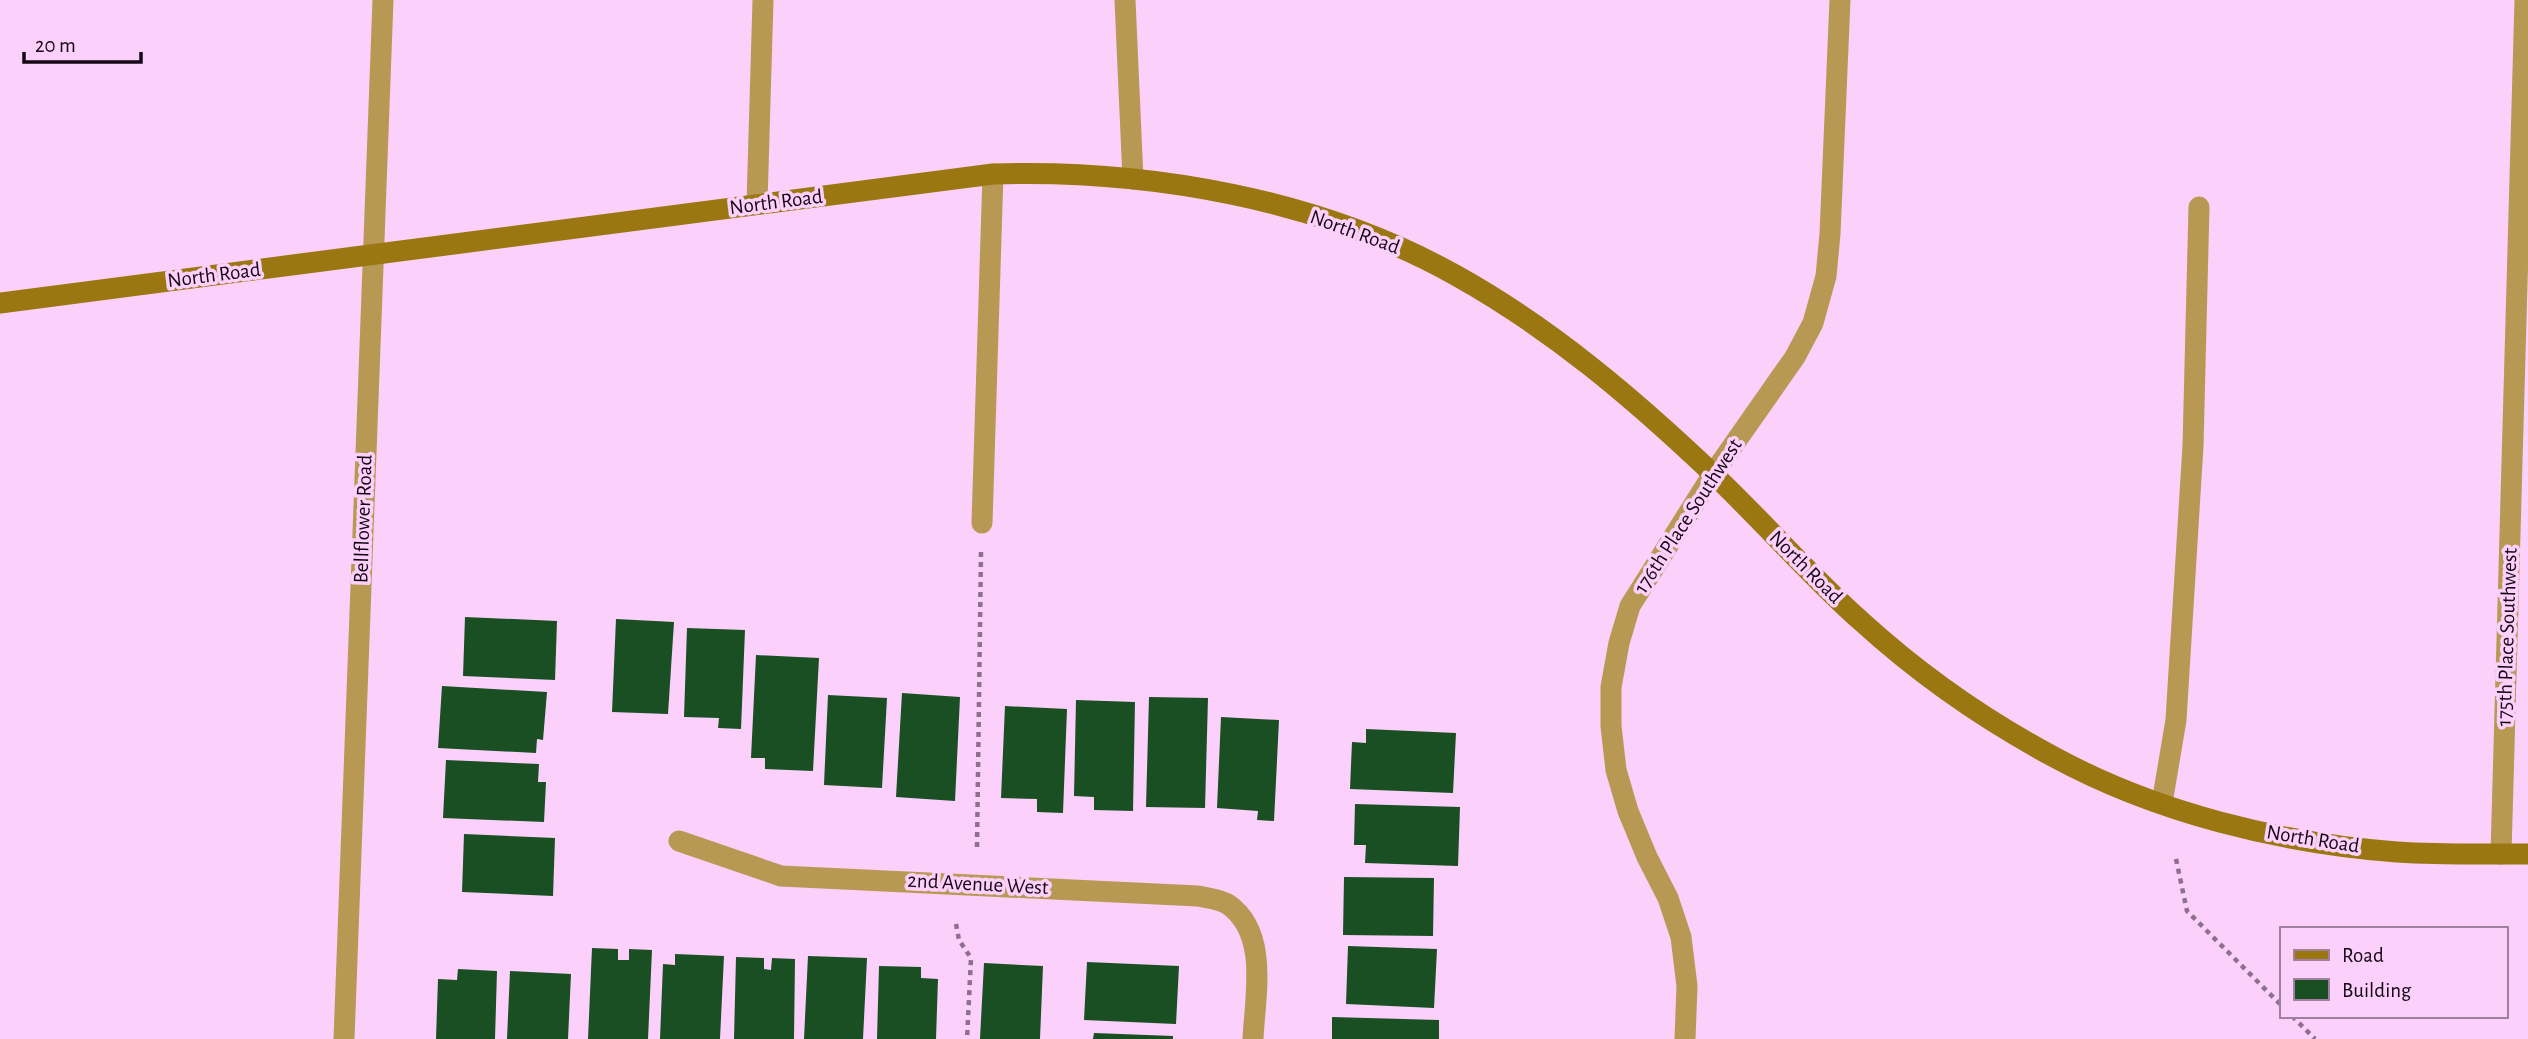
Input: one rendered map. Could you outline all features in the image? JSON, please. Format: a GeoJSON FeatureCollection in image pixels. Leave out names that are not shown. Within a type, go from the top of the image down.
{"type":"FeatureCollection","features":[{"type":"Feature","properties":{"kind":"street","name":"Bellflower Road"},"geometry":{"type":"LineString","coordinates":[[344,1039],[383,0]]}},
{"type":"Feature","properties":{"kind":"street"},"geometry":{"type":"LineString","coordinates":[[757,204],[764,0]]}},
{"type":"Feature","properties":{"kind":"street"},"geometry":{"type":"LineString","coordinates":[[1125,0],[1133,178]]}},
{"type":"Feature","properties":{"kind":"street","name":"176th Place Southwest"},"geometry":{"type":"LineString","coordinates":[[1685,1039],[1687,986],[1681,937],[1668,898],[1628,811],[1616,770],[1611,726],[1611,687],[1619,643],[1630,606],[1713,474],[1795,357],[1813,323],[1826,276],[1830,234],[1840,0]]}},
{"type":"Feature","properties":{"kind":"street","name":"175th Place Southwest"},"geometry":{"type":"LineString","coordinates":[[2501,854],[2525,0]]}},
{"type":"Feature","properties":{"kind":"street","name":"North Road"},"geometry":{"type":"LineString","coordinates":[[0,303],[993,174],[1041,172],[1133,178],[1252,199],[1321,219],[1397,246],[1456,275],[1564,345],[1621,390],[1713,474],[1850,611],[1912,666],[1990,719],[2055,758],[2120,788],[2162,803],[2237,826],[2323,844],[2396,852],[2528,855]]}},
{"type":"Feature","properties":{"kind":"street"},"geometry":{"type":"LineString","coordinates":[[982,523],[993,174]]}},
{"type":"Feature","properties":{"kind":"street"},"geometry":{"type":"LineString","coordinates":[[2162,803],[2176,720],[2193,446],[2199,207]]}},
{"type":"Feature","properties":{"kind":"street","name":"2nd Avenue West"},"geometry":{"type":"LineString","coordinates":[[679,841],[781,876],[1198,896],[1227,903],[1247,922],[1256,948],[1253,1039]]}},
{"type":"Feature","properties":{"kind":"path"},"geometry":{"type":"LineString","coordinates":[[976,847],[982,523]]}},
{"type":"Feature","properties":{"kind":"path"},"geometry":{"type":"LineString","coordinates":[[2176,859],[2187,911],[2280,1004]]}},
{"type":"Feature","properties":{"kind":"path"},"geometry":{"type":"LineString","coordinates":[[956,924],[959,940],[971,958],[967,1039]]}},
{"type":"Feature","properties":{"kind":"path"},"geometry":{"type":"LineString","coordinates":[[2294,1018],[2315,1039]]}},
{"type":"Feature","properties":{"kind":"building"},"geometry":{"type":"Polygon","coordinates":[[[465,617],[557,621],[555,680],[463,676],[465,617]]]}},
{"type":"Feature","properties":{"kind":"building"},"geometry":{"type":"Polygon","coordinates":[[[616,619],[674,622],[668,714],[612,712],[616,619]]]}},
{"type":"Feature","properties":{"kind":"building"},"geometry":{"type":"Polygon","coordinates":[[[687,628],[745,630],[741,729],[718,728],[719,718],[684,717],[687,628]]]}},
{"type":"Feature","properties":{"kind":"building"},"geometry":{"type":"Polygon","coordinates":[[[756,655],[819,658],[813,771],[765,769],[765,758],[751,758],[756,655]]]}},
{"type":"Feature","properties":{"kind":"building"},"geometry":{"type":"Polygon","coordinates":[[[442,686],[547,692],[543,740],[537,739],[536,753],[438,748],[442,686]]]}},
{"type":"Feature","properties":{"kind":"building"},"geometry":{"type":"Polygon","coordinates":[[[902,693],[960,697],[955,801],[896,797],[902,693]]]}},
{"type":"Feature","properties":{"kind":"building"},"geometry":{"type":"Polygon","coordinates":[[[828,695],[887,698],[882,788],[824,785],[828,695]]]}},
{"type":"Feature","properties":{"kind":"building"},"geometry":{"type":"Polygon","coordinates":[[[1149,697],[1208,698],[1205,808],[1146,807],[1149,697]]]}},
{"type":"Feature","properties":{"kind":"building"},"geometry":{"type":"Polygon","coordinates":[[[1076,700],[1135,702],[1133,811],[1094,810],[1094,797],[1074,796],[1076,700]]]}},
{"type":"Feature","properties":{"kind":"building"},"geometry":{"type":"Polygon","coordinates":[[[1005,706],[1067,709],[1063,813],[1037,812],[1037,799],[1001,798],[1005,706]]]}},
{"type":"Feature","properties":{"kind":"building"},"geometry":{"type":"Polygon","coordinates":[[[1221,717],[1279,720],[1274,821],[1257,820],[1258,811],[1217,808],[1221,717]]]}},
{"type":"Feature","properties":{"kind":"building"},"geometry":{"type":"Polygon","coordinates":[[[1366,729],[1456,733],[1453,793],[1350,789],[1352,742],[1366,743],[1366,729]]]}},
{"type":"Feature","properties":{"kind":"building"},"geometry":{"type":"Polygon","coordinates":[[[446,760],[539,764],[538,782],[546,782],[544,822],[443,818],[446,760]]]}},
{"type":"Feature","properties":{"kind":"building"},"geometry":{"type":"Polygon","coordinates":[[[1355,804],[1460,807],[1458,866],[1365,863],[1366,845],[1354,845],[1355,804]]]}},
{"type":"Feature","properties":{"kind":"building"},"geometry":{"type":"Polygon","coordinates":[[[464,834],[555,838],[553,896],[462,892],[464,834]]]}},
{"type":"Feature","properties":{"kind":"building"},"geometry":{"type":"Polygon","coordinates":[[[1344,877],[1434,878],[1433,936],[1343,935],[1344,877]]]}},
{"type":"Feature","properties":{"kind":"building"},"geometry":{"type":"Polygon","coordinates":[[[1348,946],[1437,949],[1434,1008],[1346,1004],[1348,946]]]}},
{"type":"Feature","properties":{"kind":"building"},"geometry":{"type":"Polygon","coordinates":[[[592,948],[618,949],[618,960],[629,960],[629,949],[652,950],[648,1039],[588,1039],[592,948]]]}},
{"type":"Feature","properties":{"kind":"building"},"geometry":{"type":"Polygon","coordinates":[[[675,954],[724,956],[720,1039],[660,1039],[663,964],[675,965],[675,954]]]}},
{"type":"Feature","properties":{"kind":"building"},"geometry":{"type":"Polygon","coordinates":[[[808,956],[867,958],[863,1039],[804,1039],[808,956]]]}},
{"type":"Feature","properties":{"kind":"building"},"geometry":{"type":"Polygon","coordinates":[[[736,957],[764,958],[764,969],[771,970],[772,958],[795,959],[794,1039],[734,1039],[736,957]]]}},
{"type":"Feature","properties":{"kind":"building"},"geometry":{"type":"Polygon","coordinates":[[[1087,962],[1179,966],[1176,1024],[1084,1020],[1087,962]]]}},
{"type":"Feature","properties":{"kind":"building"},"geometry":{"type":"Polygon","coordinates":[[[984,963],[1043,966],[1040,1039],[980,1039],[984,963]]]}},
{"type":"Feature","properties":{"kind":"building"},"geometry":{"type":"Polygon","coordinates":[[[879,966],[921,967],[921,978],[938,979],[936,1039],[877,1039],[879,966]]]}},
{"type":"Feature","properties":{"kind":"building"},"geometry":{"type":"Polygon","coordinates":[[[458,969],[497,971],[495,1039],[436,1039],[438,979],[457,980],[458,969]]]}},
{"type":"Feature","properties":{"kind":"building"},"geometry":{"type":"Polygon","coordinates":[[[510,971],[571,974],[568,1039],[507,1039],[510,971]]]}},
{"type":"Feature","properties":{"kind":"building"},"geometry":{"type":"Polygon","coordinates":[[[1332,1017],[1439,1020],[1439,1039],[1332,1039],[1332,1017]]]}},
{"type":"Feature","properties":{"kind":"building"},"geometry":{"type":"Polygon","coordinates":[[[1094,1033],[1173,1036],[1173,1039],[1093,1039],[1094,1033]]]}}]}
